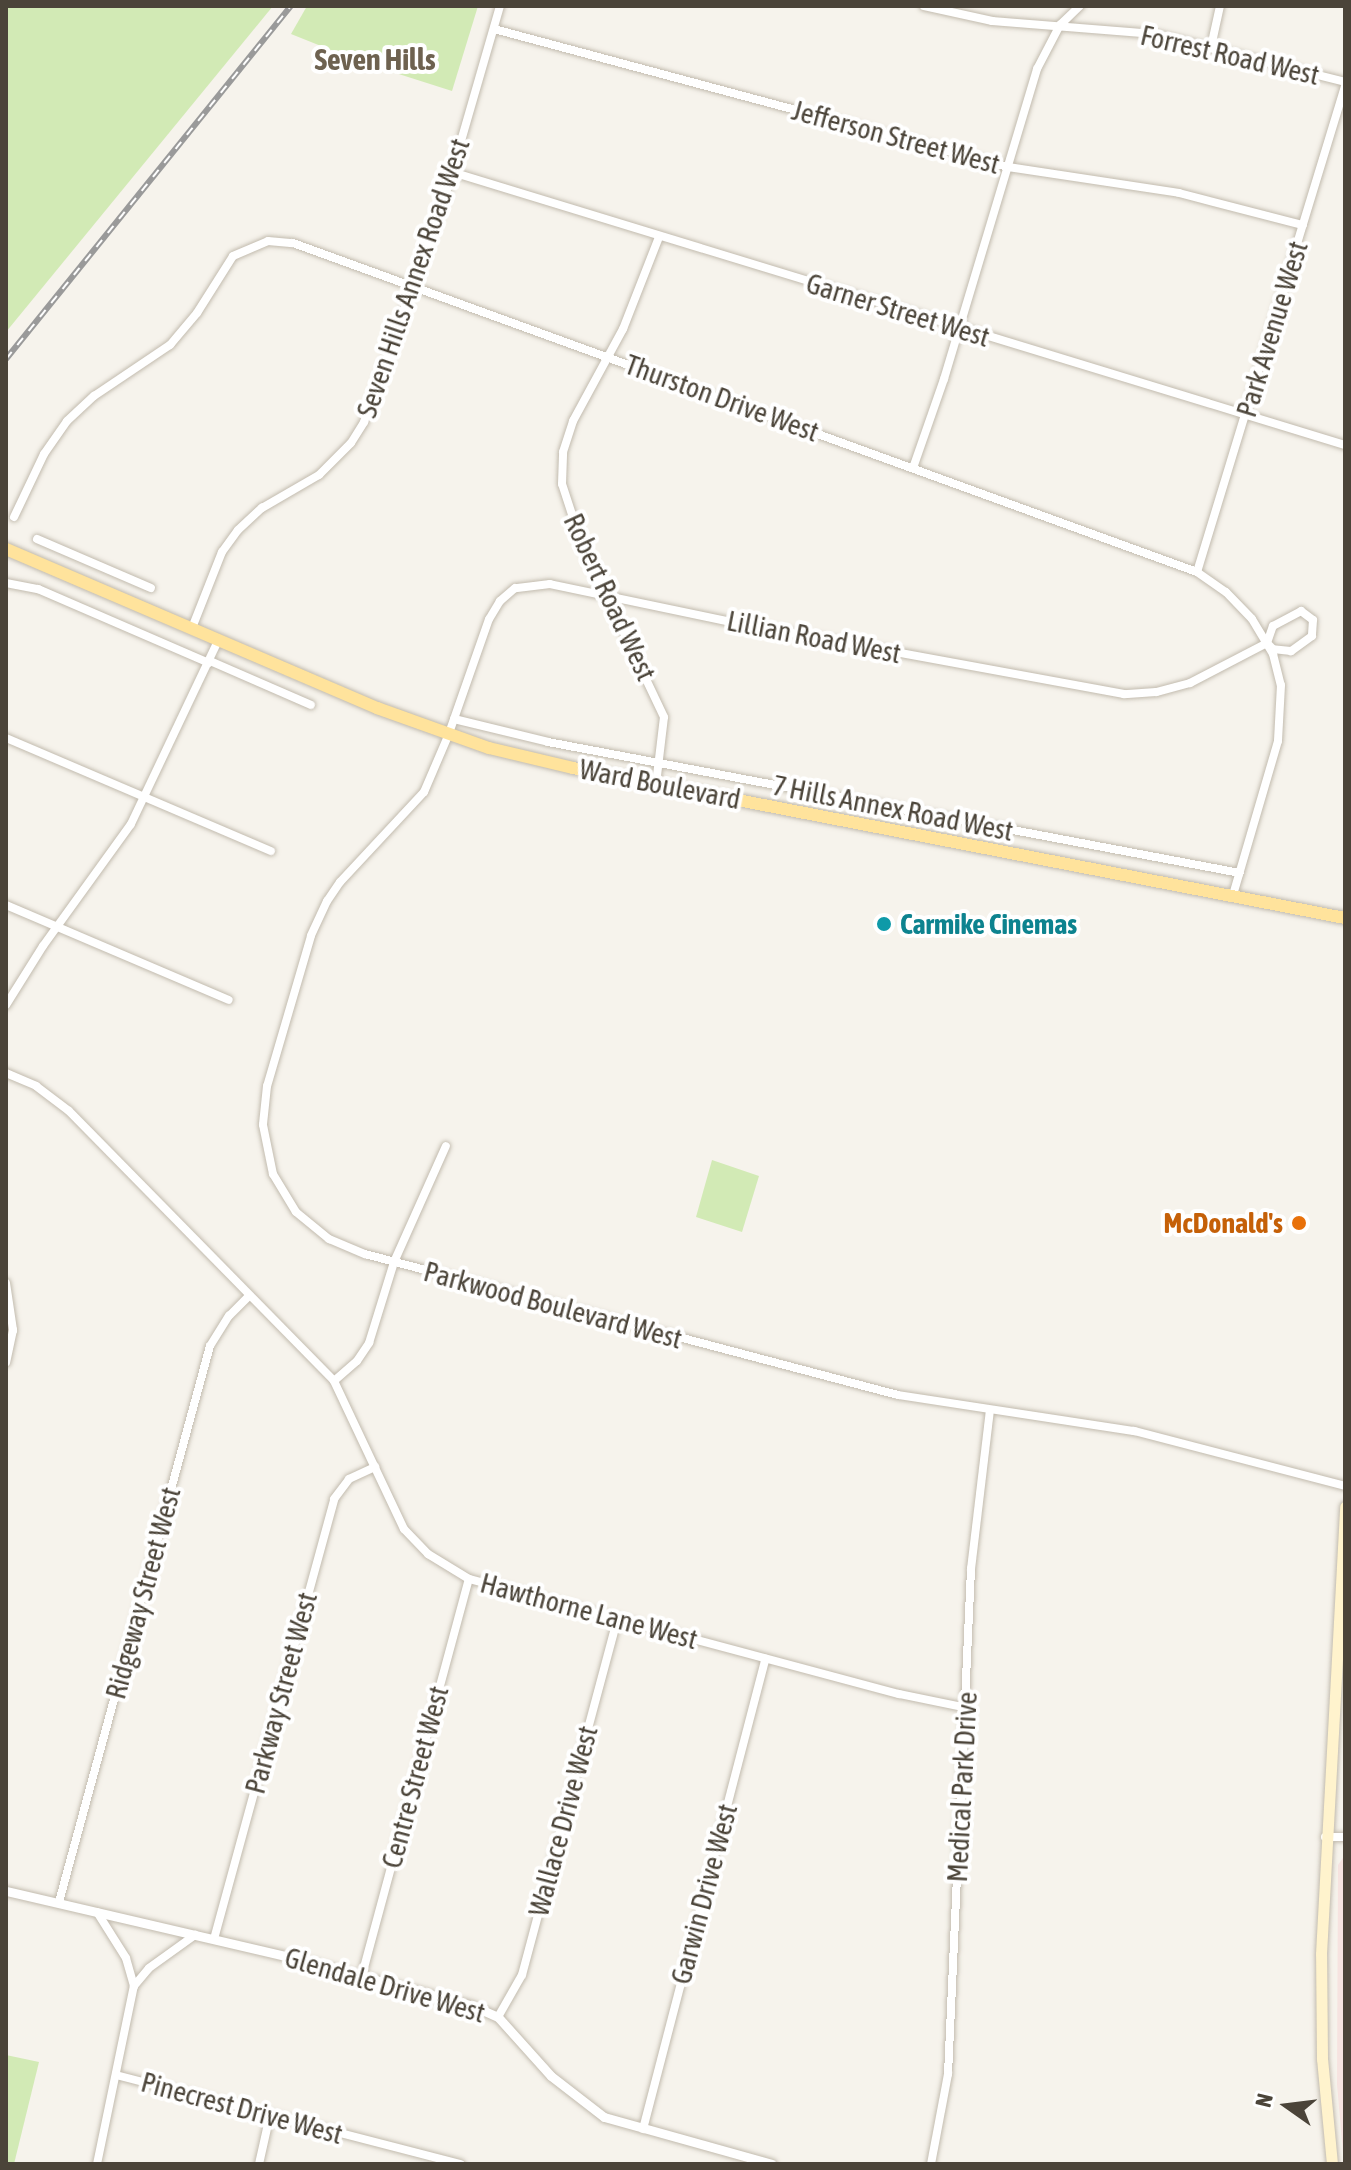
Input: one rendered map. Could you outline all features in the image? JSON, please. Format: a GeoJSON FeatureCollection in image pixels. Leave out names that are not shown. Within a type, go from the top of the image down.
{"type":"FeatureCollection","features":[{"type":"Feature","properties":{"kind":"main road","name":"Ward Boulevard"},"geometry":{"type":"LineString","coordinates":[[6,549],[448,736],[558,765],[1345,918]]}},
{"type":"Feature","properties":{"kind":"main road"},"geometry":{"type":"LineString","coordinates":[[1332,2164],[1321,2003],[1325,1837],[1345,1507]]}},
{"type":"Feature","properties":{"kind":"street","name":"Seven Hills Annex Road West"},"geometry":{"type":"LineString","coordinates":[[192,628],[222,552],[238,530],[262,508],[319,475],[351,443],[364,422],[452,172],[500,6]]}},
{"type":"Feature","properties":{"kind":"street","name":"Forrest Road West"},"geometry":{"type":"LineString","coordinates":[[924,6],[992,21],[1143,32],[1211,47],[1345,84]]}},
{"type":"Feature","properties":{"kind":"street"},"geometry":{"type":"LineString","coordinates":[[913,468],[1037,69],[1060,25],[1080,6]]}},
{"type":"Feature","properties":{"kind":"street"},"geometry":{"type":"LineString","coordinates":[[1211,47],[1220,6]]}},
{"type":"Feature","properties":{"kind":"street","name":"Jefferson Street West"},"geometry":{"type":"LineString","coordinates":[[494,29],[1008,167],[1179,193],[1303,225]]}},
{"type":"Feature","properties":{"kind":"street","name":"Park Avenue West"},"geometry":{"type":"LineString","coordinates":[[1197,572],[1345,84]]}},
{"type":"Feature","properties":{"kind":"street","name":"Garner Street West"},"geometry":{"type":"LineString","coordinates":[[452,172],[1345,445]]}},
{"type":"Feature","properties":{"kind":"street","name":"Robert Road West"},"geometry":{"type":"LineString","coordinates":[[656,784],[664,717],[569,514],[562,484],[563,452],[573,421],[609,356],[659,237]]}},
{"type":"Feature","properties":{"kind":"street","name":"Thurston Drive West"},"geometry":{"type":"LineString","coordinates":[[14,517],[44,454],[67,421],[94,396],[170,345],[197,313],[225,265],[243,249],[268,241],[293,243],[1197,572],[1241,606],[1267,643],[1281,685],[1281,726],[1233,895]]}},
{"type":"Feature","properties":{"kind":"street"},"geometry":{"type":"LineString","coordinates":[[37,539],[151,588]]}},
{"type":"Feature","properties":{"kind":"street"},"geometry":{"type":"LineString","coordinates":[[101,589],[109,570]]}},
{"type":"Feature","properties":{"kind":"street"},"geometry":{"type":"LineString","coordinates":[[6,583],[38,589],[311,705]]}},
{"type":"Feature","properties":{"kind":"street","name":"Lillian Road West"},"geometry":{"type":"LineString","coordinates":[[448,736],[489,619],[507,594],[531,583],[1124,694],[1156,692],[1190,683],[1267,643]]}},
{"type":"Feature","properties":{"kind":"street"},"geometry":{"type":"LineString","coordinates":[[1301,611],[1313,620],[1312,636],[1291,651],[1280,652],[1267,643],[1273,626],[1291,614],[1301,611]]}},
{"type":"Feature","properties":{"kind":"street"},"geometry":{"type":"LineString","coordinates":[[6,1005],[131,824],[219,639]]}},
{"type":"Feature","properties":{"kind":"street","name":"7 Hills Annex Road West"},"geometry":{"type":"LineString","coordinates":[[454,719],[659,763],[1240,873]]}},
{"type":"Feature","properties":{"kind":"street","name":"Parkwood Boulevard West"},"geometry":{"type":"LineString","coordinates":[[448,736],[424,792],[340,882],[327,901],[304,957],[264,1105],[263,1125],[269,1162],[296,1212],[329,1239],[394,1262],[812,1374],[898,1395],[1134,1431],[1345,1486]]}},
{"type":"Feature","properties":{"kind":"street"},"geometry":{"type":"LineString","coordinates":[[6,738],[271,851]]}},
{"type":"Feature","properties":{"kind":"street"},"geometry":{"type":"LineString","coordinates":[[6,905],[229,1000]]}},
{"type":"Feature","properties":{"kind":"street","name":"Hawthorne Lane West"},"geometry":{"type":"LineString","coordinates":[[6,1073],[36,1086],[69,1111],[334,1381],[404,1529],[428,1554],[469,1579],[765,1659],[967,1708]]}},
{"type":"Feature","properties":{"kind":"street"},"geometry":{"type":"LineString","coordinates":[[334,1381],[357,1361],[369,1343],[394,1262],[446,1146]]}},
{"type":"Feature","properties":{"kind":"street"},"geometry":{"type":"LineString","coordinates":[[6,1283],[13,1330],[6,1362]]}},
{"type":"Feature","properties":{"kind":"street","name":"Ridgeway Street West"},"geometry":{"type":"LineString","coordinates":[[59,1902],[210,1346],[229,1316],[249,1296]]}},
{"type":"Feature","properties":{"kind":"street","name":"Medical Park Drive"},"geometry":{"type":"LineString","coordinates":[[931,2164],[948,2074],[971,1569],[990,1410]]}},
{"type":"Feature","properties":{"kind":"street","name":"Parkway Street West"},"geometry":{"type":"LineString","coordinates":[[214,1939],[334,1499],[349,1479],[375,1467]]}},
{"type":"Feature","properties":{"kind":"street","name":"Centre Street West"},"geometry":{"type":"LineString","coordinates":[[362,1975],[469,1579]]}},
{"type":"Feature","properties":{"kind":"street","name":"Wallace Drive West"},"geometry":{"type":"LineString","coordinates":[[498,2017],[522,1975],[617,1620]]}},
{"type":"Feature","properties":{"kind":"street","name":"Garwin Drive West"},"geometry":{"type":"LineString","coordinates":[[643,2129],[765,1659]]}},
{"type":"Feature","properties":{"kind":"street"},"geometry":{"type":"LineString","coordinates":[[1325,1837],[1345,1837]]}},
{"type":"Feature","properties":{"kind":"street","name":"Glendale Drive West"},"geometry":{"type":"LineString","coordinates":[[6,1891],[438,1995],[498,2017],[551,2076],[583,2105],[604,2117],[772,2164]]}},
{"type":"Feature","properties":{"kind":"street"},"geometry":{"type":"LineString","coordinates":[[97,1912],[126,1958],[134,1986],[97,2164]]}},
{"type":"Feature","properties":{"kind":"street"},"geometry":{"type":"LineString","coordinates":[[134,1986],[149,1968],[195,1935]]}},
{"type":"Feature","properties":{"kind":"street","name":"Pinecrest Drive West"},"geometry":{"type":"LineString","coordinates":[[116,2075],[458,2164]]}},
{"type":"Feature","properties":{"kind":"street"},"geometry":{"type":"LineString","coordinates":[[259,2164],[270,2115]]}},
{"type":"Feature","properties":{"kind":"shaded area"},"geometry":{"type":"Polygon","coordinates":[[[1345,1855],[1344,2164],[1337,2084],[1338,1865],[1345,1855]]]}},
{"type":"Feature","properties":{"kind":"green space"},"geometry":{"type":"Polygon","coordinates":[[[6,6],[273,6],[6,332],[6,6]]]}},
{"type":"Feature","properties":{"kind":"green space"},"geometry":{"type":"Polygon","coordinates":[[[307,6],[478,6],[452,91],[361,62],[291,34],[307,6]]]}},
{"type":"Feature","properties":{"kind":"green space"},"geometry":{"type":"Polygon","coordinates":[[[712,1160],[759,1176],[742,1232],[696,1217],[712,1160]]]}},
{"type":"Feature","properties":{"kind":"green space"},"geometry":{"type":"Polygon","coordinates":[[[6,2055],[39,2062],[14,2164],[6,2164],[6,2055]]]}},
{"type":"Feature","properties":{"kind":"railway"},"geometry":{"type":"LineString","coordinates":[[6,359],[291,6]]}},
{"type":"Feature","properties":{"kind":"place","name":"Carmike Cinemas"},"geometry":{"type":"Point","coordinates":[884,924]}},
{"type":"Feature","properties":{"kind":"place","name":"McDonald's"},"geometry":{"type":"Point","coordinates":[1299,1223]}},
{"type":"Feature","properties":{"kind":"district","name":"Seven Hills"},"geometry":{"type":"Point","coordinates":[375,59]}}]}
